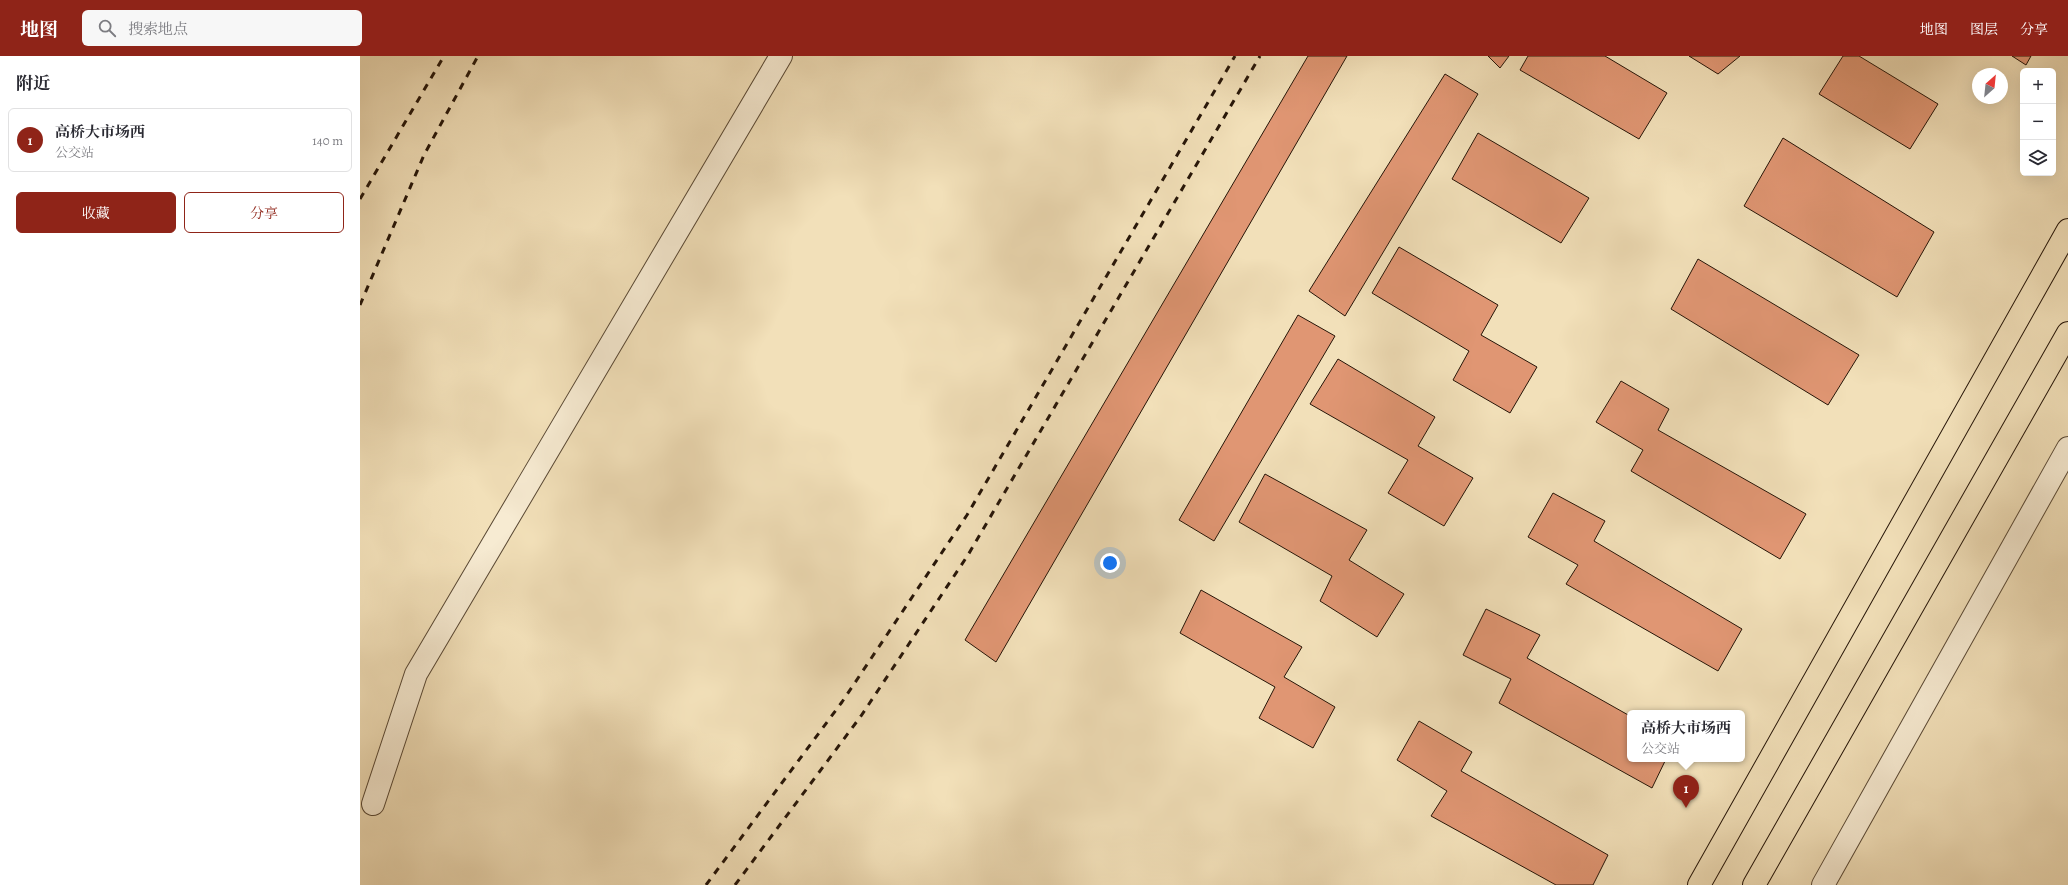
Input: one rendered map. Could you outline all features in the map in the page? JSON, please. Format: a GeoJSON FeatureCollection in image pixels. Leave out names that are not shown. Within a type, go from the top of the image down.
{"type":"FeatureCollection","features":[{"type":"Feature","properties":{"kind":"highway"},"geometry":{"type":"LineString","coordinates":[[1699,885],[2068,230]]}},
{"type":"Feature","properties":{"kind":"highway"},"geometry":{"type":"LineString","coordinates":[[1754,885],[2068,332]]}},
{"type":"Feature","properties":{"kind":"street"},"geometry":{"type":"LineString","coordinates":[[373,804],[416,674],[781,56]]}},
{"type":"Feature","properties":{"kind":"street"},"geometry":{"type":"LineString","coordinates":[[1823,885],[2068,448]]}},
{"type":"Feature","properties":{"kind":"building"},"geometry":{"type":"Polygon","coordinates":[[[1308,56],[1347,56],[996,662],[965,640],[1308,56]]]}},
{"type":"Feature","properties":{"kind":"building"},"geometry":{"type":"Polygon","coordinates":[[[1488,56],[1509,56],[1500,68],[1488,56]]]}},
{"type":"Feature","properties":{"kind":"building"},"geometry":{"type":"Polygon","coordinates":[[[1528,56],[1605,56],[1667,93],[1639,139],[1520,70],[1528,56]]]}},
{"type":"Feature","properties":{"kind":"building"},"geometry":{"type":"Polygon","coordinates":[[[1689,56],[1740,56],[1718,74],[1689,56]]]}},
{"type":"Feature","properties":{"kind":"building"},"geometry":{"type":"Polygon","coordinates":[[[1843,56],[1859,56],[1938,104],[1910,149],[1819,94],[1843,56]]]}},
{"type":"Feature","properties":{"kind":"building"},"geometry":{"type":"Polygon","coordinates":[[[2012,56],[2031,56],[2026,65],[2012,56]]]}},
{"type":"Feature","properties":{"kind":"building"},"geometry":{"type":"Polygon","coordinates":[[[1445,74],[1478,94],[1345,316],[1309,291],[1445,74]]]}},
{"type":"Feature","properties":{"kind":"building"},"geometry":{"type":"Polygon","coordinates":[[[1478,133],[1589,198],[1561,243],[1452,179],[1478,133]]]}},
{"type":"Feature","properties":{"kind":"building"},"geometry":{"type":"Polygon","coordinates":[[[1783,138],[1934,232],[1897,297],[1744,206],[1783,138]]]}},
{"type":"Feature","properties":{"kind":"building"},"geometry":{"type":"Polygon","coordinates":[[[1399,247],[1498,305],[1481,335],[1537,367],[1510,413],[1453,380],[1469,351],[1372,293],[1399,247]]]}},
{"type":"Feature","properties":{"kind":"building"},"geometry":{"type":"Polygon","coordinates":[[[1698,259],[1859,355],[1828,405],[1671,309],[1698,259]]]}},
{"type":"Feature","properties":{"kind":"building"},"geometry":{"type":"Polygon","coordinates":[[[1298,315],[1335,336],[1214,541],[1179,520],[1298,315]]]}},
{"type":"Feature","properties":{"kind":"building"},"geometry":{"type":"Polygon","coordinates":[[[1338,359],[1435,417],[1418,446],[1473,478],[1444,526],[1388,493],[1408,460],[1310,404],[1338,359]]]}},
{"type":"Feature","properties":{"kind":"building"},"geometry":{"type":"Polygon","coordinates":[[[1621,381],[1669,409],[1658,430],[1806,514],[1780,559],[1631,471],[1643,450],[1596,422],[1621,381]]]}},
{"type":"Feature","properties":{"kind":"building"},"geometry":{"type":"Polygon","coordinates":[[[1265,474],[1367,530],[1349,560],[1404,594],[1377,637],[1320,601],[1332,576],[1239,522],[1265,474]]]}},
{"type":"Feature","properties":{"kind":"building"},"geometry":{"type":"Polygon","coordinates":[[[1553,493],[1605,521],[1594,541],[1742,629],[1718,671],[1566,584],[1578,565],[1528,537],[1553,493]]]}},
{"type":"Feature","properties":{"kind":"building"},"geometry":{"type":"Polygon","coordinates":[[[1201,590],[1302,647],[1284,677],[1335,707],[1313,748],[1259,718],[1275,687],[1180,633],[1201,590]]]}},
{"type":"Feature","properties":{"kind":"building"},"geometry":{"type":"Polygon","coordinates":[[[1486,609],[1540,635],[1527,658],[1627,714],[1627,762],[1665,762],[1652,788],[1499,703],[1511,679],[1463,655],[1486,609]]]}},
{"type":"Feature","properties":{"kind":"building"},"geometry":{"type":"Polygon","coordinates":[[[1419,721],[1472,752],[1461,771],[1608,855],[1593,885],[1556,885],[1431,816],[1447,791],[1397,760],[1419,721]]]}},
{"type":"Feature","properties":{"kind":"railway"},"geometry":{"type":"LineString","coordinates":[[360,199],[444,56]]}},
{"type":"Feature","properties":{"kind":"railway"},"geometry":{"type":"LineString","coordinates":[[360,305],[424,155],[478,56]]}},
{"type":"Feature","properties":{"kind":"railway"},"geometry":{"type":"LineString","coordinates":[[706,885],[842,702],[967,515],[1235,56]]}},
{"type":"Feature","properties":{"kind":"railway"},"geometry":{"type":"LineString","coordinates":[[735,885],[861,716],[968,555],[1260,56]]}},
{"type":"Feature","properties":{"kind":"place","name":"高桥大市场西"},"geometry":{"type":"Point","coordinates":[1686,808]}}]}
